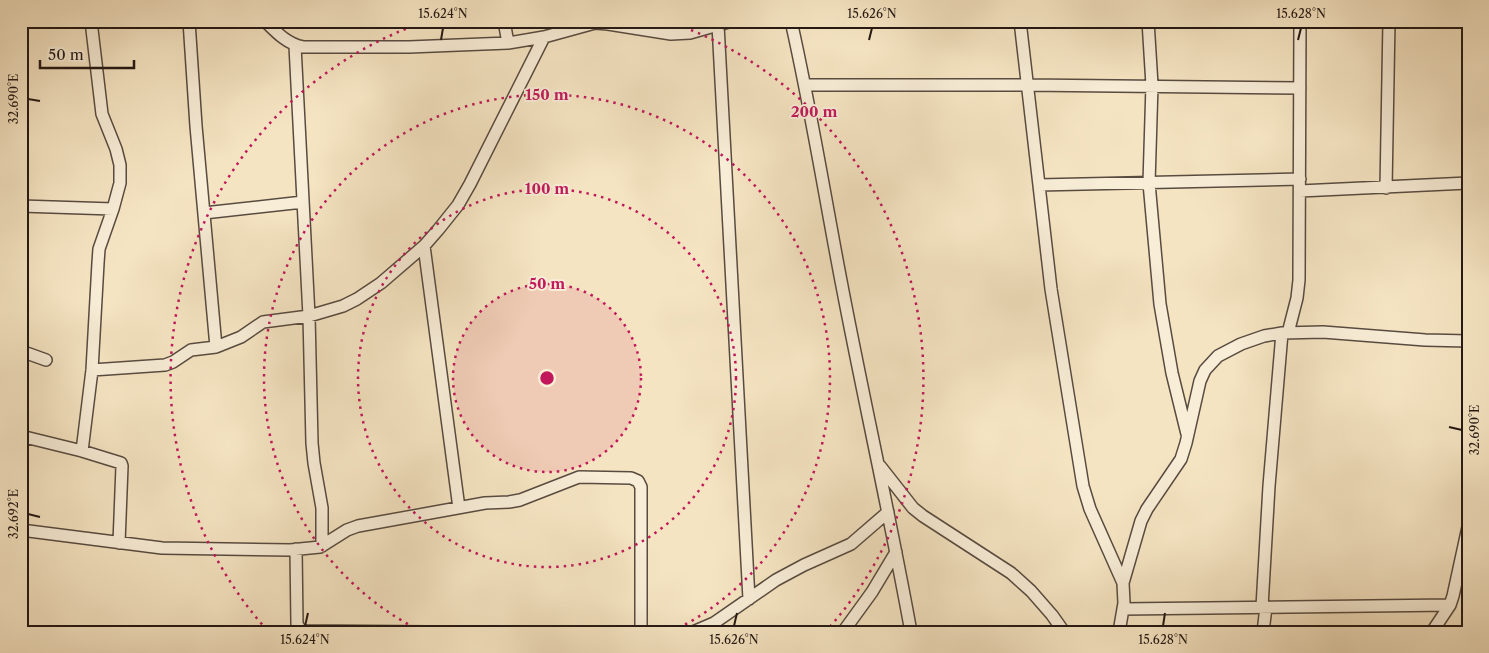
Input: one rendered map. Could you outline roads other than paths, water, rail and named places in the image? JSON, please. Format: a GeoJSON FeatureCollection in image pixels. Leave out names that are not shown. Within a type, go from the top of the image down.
{"type":"FeatureCollection","features":[{"type":"Feature","properties":{"kind":"street"},"geometry":{"type":"LineString","coordinates":[[82,451],[92,370],[99,249],[120,182],[120,165],[116,149],[102,114],[91,21]]}},
{"type":"Feature","properties":{"kind":"street"},"geometry":{"type":"LineString","coordinates":[[189,21],[216,347]]}},
{"type":"Feature","properties":{"kind":"street"},"geometry":{"type":"LineString","coordinates":[[265,21],[287,41],[295,46],[303,47],[399,47],[508,43],[544,37],[595,23],[671,34],[680,27],[690,33],[732,21]]}},
{"type":"Feature","properties":{"kind":"street"},"geometry":{"type":"LineString","coordinates":[[504,21],[508,43]]}},
{"type":"Feature","properties":{"kind":"street"},"geometry":{"type":"LineString","coordinates":[[791,21],[911,632]]}},
{"type":"Feature","properties":{"kind":"street"},"geometry":{"type":"LineString","coordinates":[[1020,21],[1051,289],[1082,486],[1090,509],[1123,583]]}},
{"type":"Feature","properties":{"kind":"street"},"geometry":{"type":"LineString","coordinates":[[1148,21],[1152,86],[1149,183],[1160,304],[1172,373],[1188,437]]}},
{"type":"Feature","properties":{"kind":"street"},"geometry":{"type":"LineString","coordinates":[[1264,632],[1269,486],[1285,333],[1296,298],[1299,280],[1300,21]]}},
{"type":"Feature","properties":{"kind":"street"},"geometry":{"type":"LineString","coordinates":[[1386,188],[1389,21]]}},
{"type":"Feature","properties":{"kind":"street"},"geometry":{"type":"LineString","coordinates":[[718,25],[749,599]]}},
{"type":"Feature","properties":{"kind":"street"},"geometry":{"type":"LineString","coordinates":[[92,370],[165,366],[191,350],[216,347],[241,337],[263,322],[309,316],[343,306],[381,283],[424,246],[453,211],[470,184],[544,37]]}},
{"type":"Feature","properties":{"kind":"street"},"geometry":{"type":"LineString","coordinates":[[295,46],[309,316],[312,443],[322,508],[322,546]]}},
{"type":"Feature","properties":{"kind":"street"},"geometry":{"type":"LineString","coordinates":[[805,85],[1027,84],[1300,88]]}},
{"type":"Feature","properties":{"kind":"street"},"geometry":{"type":"LineString","coordinates":[[1039,185],[1149,183],[1386,188],[1468,183]]}},
{"type":"Feature","properties":{"kind":"street"},"geometry":{"type":"LineString","coordinates":[[204,213],[303,202]]}},
{"type":"Feature","properties":{"kind":"street"},"geometry":{"type":"LineString","coordinates":[[21,206],[113,209]]}},
{"type":"Feature","properties":{"kind":"street"},"geometry":{"type":"LineString","coordinates":[[424,246],[458,508]]}},
{"type":"Feature","properties":{"kind":"street"},"geometry":{"type":"LineString","coordinates":[[1119,632],[1124,603],[1123,583],[1141,521],[1147,508],[1181,459],[1188,437],[1200,381],[1205,370],[1218,356],[1241,344],[1264,336],[1285,333],[1323,332],[1425,340],[1468,340]]}},
{"type":"Feature","properties":{"kind":"street"},"geometry":{"type":"LineString","coordinates":[[21,351],[46,360]]}},
{"type":"Feature","properties":{"kind":"street"},"geometry":{"type":"LineString","coordinates":[[21,450],[23,437],[82,451],[121,463],[119,543]]}},
{"type":"Feature","properties":{"kind":"street"},"geometry":{"type":"LineString","coordinates":[[878,462],[913,508],[1010,573],[1031,591],[1064,632]]}},
{"type":"Feature","properties":{"kind":"street"},"geometry":{"type":"LineString","coordinates":[[21,530],[162,548],[312,549],[322,546],[347,530],[358,526],[485,503],[520,500],[579,477],[631,478],[638,481],[641,487],[641,632]]}},
{"type":"Feature","properties":{"kind":"street"},"geometry":{"type":"LineString","coordinates":[[694,632],[714,622],[776,580],[851,544],[888,512]]}},
{"type":"Feature","properties":{"kind":"street"},"geometry":{"type":"LineString","coordinates":[[1432,632],[1450,605],[1468,527]]}},
{"type":"Feature","properties":{"kind":"street"},"geometry":{"type":"LineString","coordinates":[[296,550],[297,624],[300,629],[305,631],[428,632]]}},
{"type":"Feature","properties":{"kind":"street"},"geometry":{"type":"LineString","coordinates":[[842,632],[872,592],[896,552]]}},
{"type":"Feature","properties":{"kind":"street"},"geometry":{"type":"LineString","coordinates":[[1123,609],[1450,605]]}}]}
